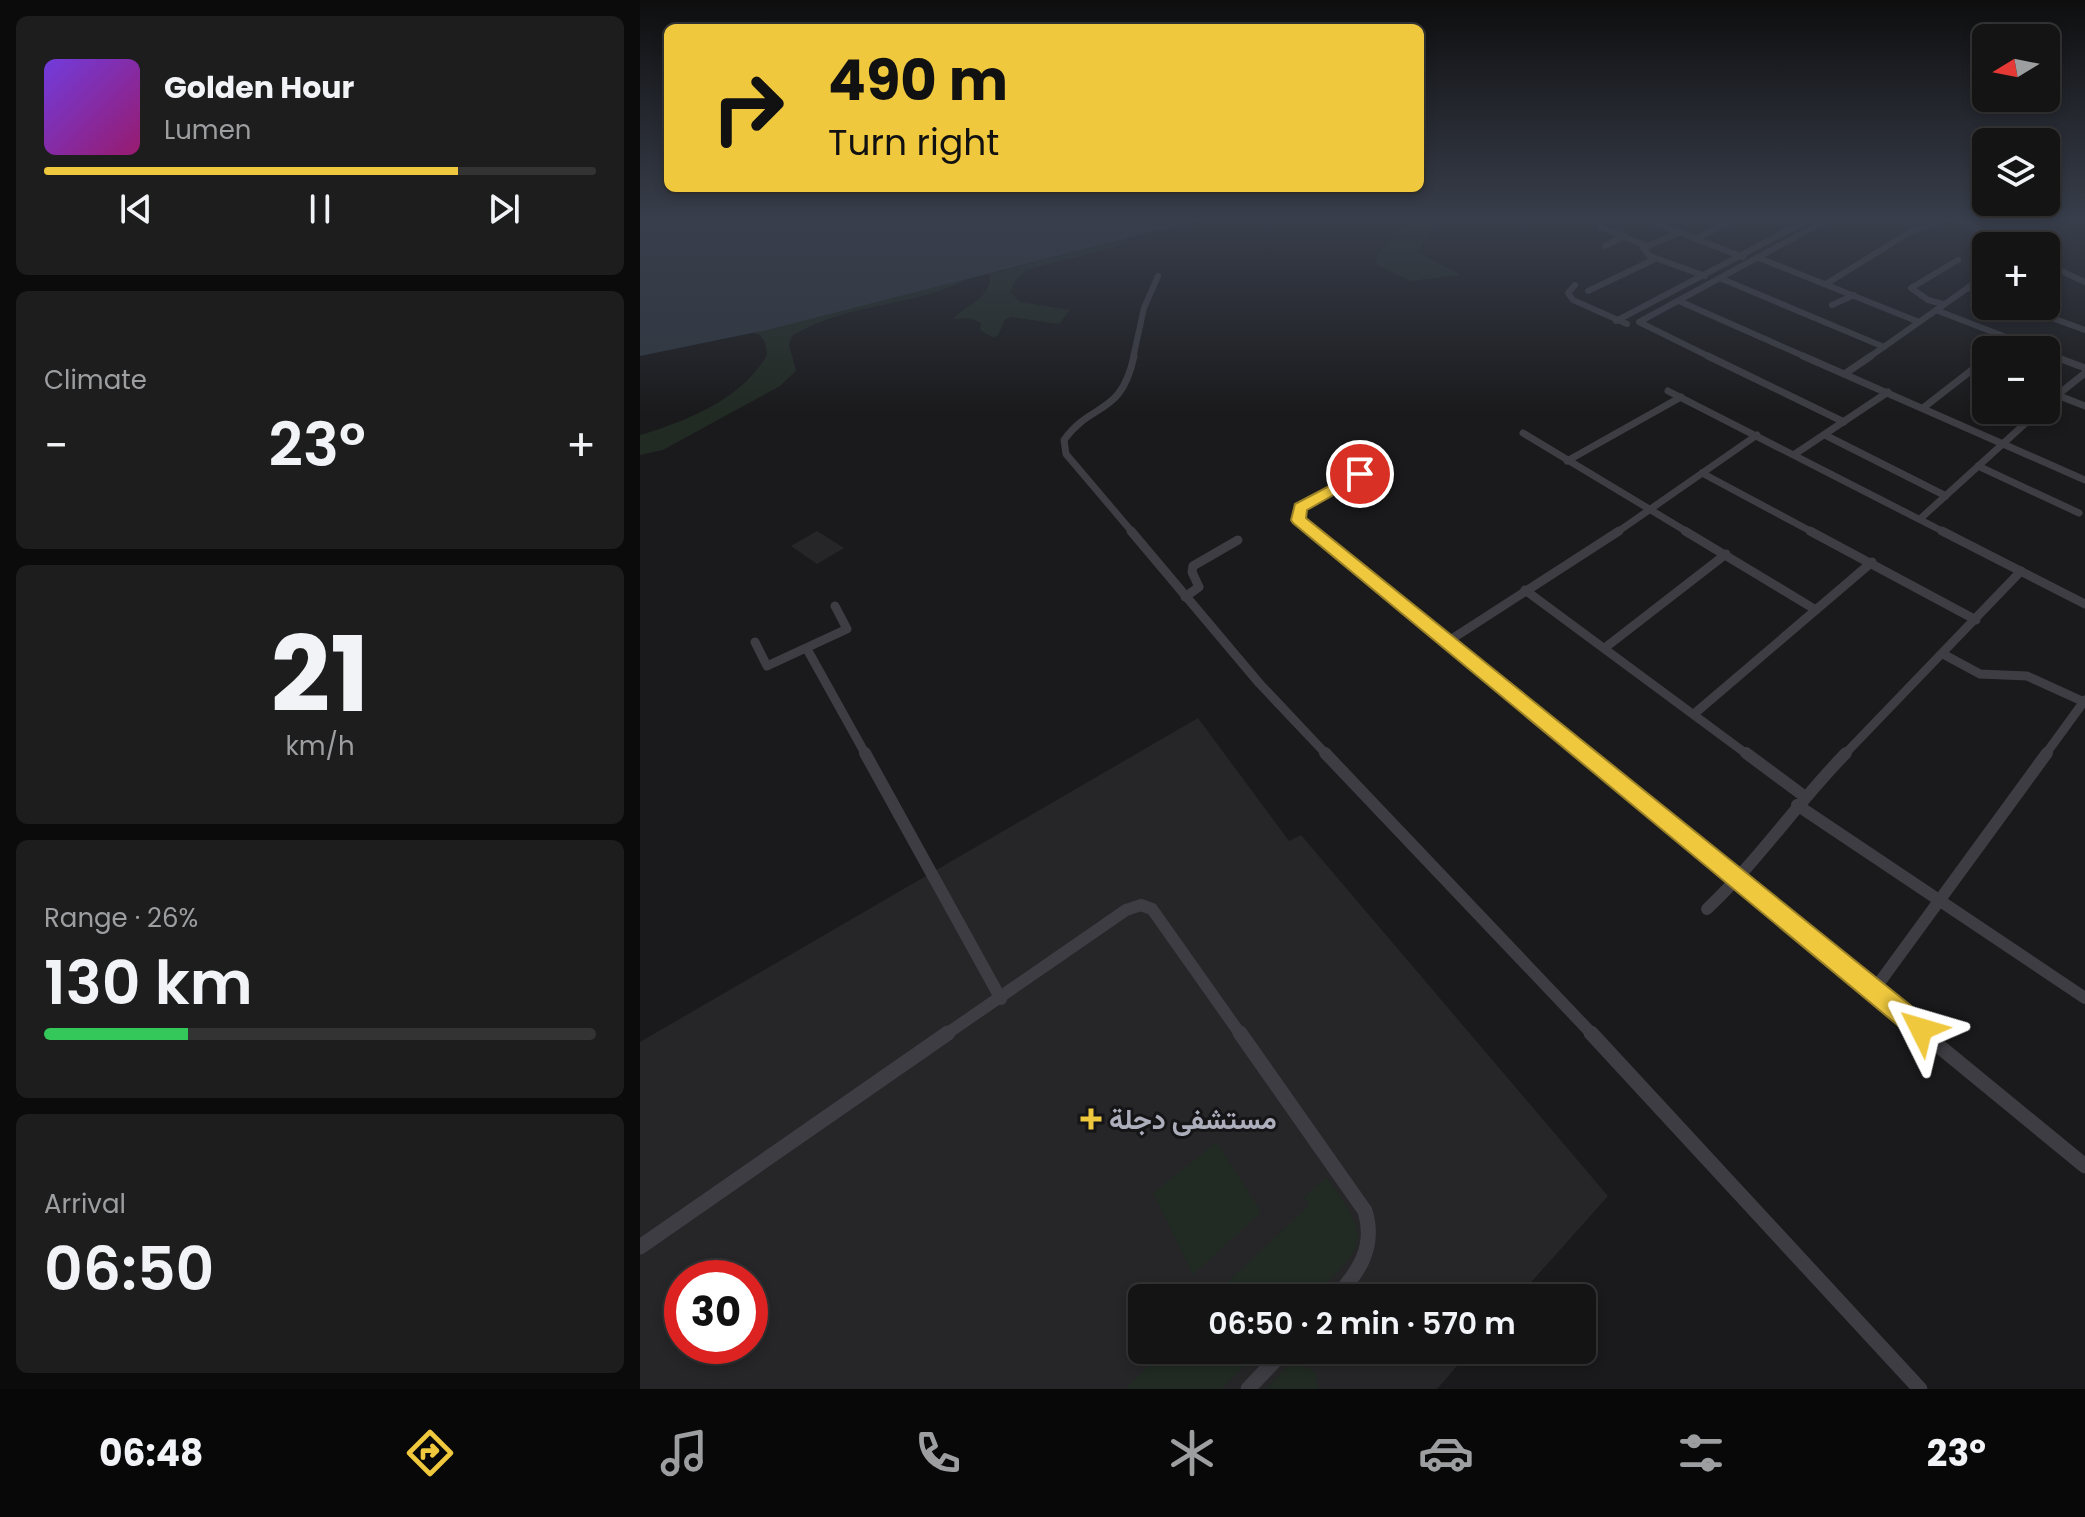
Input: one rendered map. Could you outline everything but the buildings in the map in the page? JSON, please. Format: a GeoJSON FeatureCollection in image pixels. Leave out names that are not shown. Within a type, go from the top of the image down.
{"type":"FeatureCollection","features":[{"type":"Feature","properties":{"kind":"street"},"geometry":{"type":"LineString","coordinates":[[1155,283],[1144,308],[1135,366],[1129,379],[1117,398],[1069,433],[1064,446],[1066,454],[1259,683],[1673,1120],[1920,1389]]}},
{"type":"Feature","properties":{"kind":"street"},"geometry":{"type":"LineString","coordinates":[[1610,283],[1591,293],[1572,284],[1568,291],[1573,300],[1627,324]]}},
{"type":"Feature","properties":{"kind":"street"},"geometry":{"type":"LineString","coordinates":[[1616,321],[1688,283]]}},
{"type":"Feature","properties":{"kind":"street"},"geometry":{"type":"LineString","coordinates":[[1714,283],[1639,323],[1844,422]]}},
{"type":"Feature","properties":{"kind":"street"},"geometry":{"type":"LineString","coordinates":[[1727,283],[1884,347]]}},
{"type":"Feature","properties":{"kind":"street"},"geometry":{"type":"LineString","coordinates":[[1823,283],[1919,322]]}},
{"type":"Feature","properties":{"kind":"street"},"geometry":{"type":"LineString","coordinates":[[1920,283],[1911,288],[1928,300],[1943,304]]}},
{"type":"Feature","properties":{"kind":"street"},"geometry":{"type":"LineString","coordinates":[[1846,373],[1972,285]]}},
{"type":"Feature","properties":{"kind":"street"},"geometry":{"type":"LineString","coordinates":[[1968,288],[1972,289]]}},
{"type":"Feature","properties":{"kind":"street"},"geometry":{"type":"LineString","coordinates":[[1832,305],[1854,295]]}},
{"type":"Feature","properties":{"kind":"street"},"geometry":{"type":"LineString","coordinates":[[1679,301],[2085,480]]}},
{"type":"Feature","properties":{"kind":"street"},"geometry":{"type":"LineString","coordinates":[[1936,310],[2004,336]]}},
{"type":"Feature","properties":{"kind":"street"},"geometry":{"type":"LineString","coordinates":[[2058,320],[2085,330]]}},
{"type":"Feature","properties":{"kind":"street"},"geometry":{"type":"LineString","coordinates":[[2060,359],[2085,370],[2060,392]]}},
{"type":"Feature","properties":{"kind":"street"},"geometry":{"type":"LineString","coordinates":[[1923,408],[1972,370]]}},
{"type":"Feature","properties":{"kind":"street"},"geometry":{"type":"LineString","coordinates":[[1668,391],[2085,604]]}},
{"type":"Feature","properties":{"kind":"street"},"geometry":{"type":"LineString","coordinates":[[1795,454],[1888,392]]}},
{"type":"Feature","properties":{"kind":"street"},"geometry":{"type":"LineString","coordinates":[[2060,396],[2085,406]]}},
{"type":"Feature","properties":{"kind":"street"},"geometry":{"type":"LineString","coordinates":[[1567,461],[1681,397]]}},
{"type":"Feature","properties":{"kind":"street"},"geometry":{"type":"LineString","coordinates":[[1920,519],[2024,424]]}},
{"type":"Feature","properties":{"kind":"street"},"geometry":{"type":"LineString","coordinates":[[1523,433],[1816,610]]}},
{"type":"Feature","properties":{"kind":"street"},"geometry":{"type":"LineString","coordinates":[[1447,642],[1650,511],[1757,435]]}},
{"type":"Feature","properties":{"kind":"street"},"geometry":{"type":"LineString","coordinates":[[1825,435],[1946,496]]}},
{"type":"Feature","properties":{"kind":"street"},"geometry":{"type":"LineString","coordinates":[[1978,466],[2079,513]]}},
{"type":"Feature","properties":{"kind":"street"},"geometry":{"type":"LineString","coordinates":[[1702,473],[1976,620]]}},
{"type":"Feature","properties":{"kind":"street"},"geometry":{"type":"LineString","coordinates":[[1360,474],[1300,507],[1298,520],[2085,1166]]}},
{"type":"Feature","properties":{"kind":"street"},"geometry":{"type":"LineString","coordinates":[[1185,597],[1199,587],[1192,572],[1193,566],[1238,540]]}},
{"type":"Feature","properties":{"kind":"street"},"geometry":{"type":"LineString","coordinates":[[1606,647],[1726,554]]}},
{"type":"Feature","properties":{"kind":"street"},"geometry":{"type":"LineString","coordinates":[[1694,714],[1872,562]]}},
{"type":"Feature","properties":{"kind":"street"},"geometry":{"type":"LineString","coordinates":[[1707,909],[1739,879],[1801,800],[2021,571]]}},
{"type":"Feature","properties":{"kind":"street"},"geometry":{"type":"LineString","coordinates":[[1525,590],[1606,647],[1801,800],[2085,998]]}},
{"type":"Feature","properties":{"kind":"street"},"geometry":{"type":"LineString","coordinates":[[755,642],[767,666],[807,649],[847,629],[835,606]]}},
{"type":"Feature","properties":{"kind":"street"},"geometry":{"type":"LineString","coordinates":[[807,649],[1001,999]]}},
{"type":"Feature","properties":{"kind":"street"},"geometry":{"type":"LineString","coordinates":[[1874,990],[2084,701],[2027,676],[1980,674],[1943,654]]}},
{"type":"Feature","properties":{"kind":"street"},"geometry":{"type":"LineString","coordinates":[[640,1247],[1126,910],[1141,905],[1152,909],[1365,1211],[1370,1224],[1368,1251],[1349,1284]]}},
{"type":"Feature","properties":{"kind":"street"},"geometry":{"type":"LineString","coordinates":[[1248,1389],[1272,1364]]}},
{"type":"Feature","properties":{"kind":"shaded area"},"geometry":{"type":"Polygon","coordinates":[[[640,283],[952,283],[767,330],[640,356],[640,283]]]}},
{"type":"Feature","properties":{"kind":"shaded area"},"geometry":{"type":"Polygon","coordinates":[[[959,283],[925,295],[836,316],[792,336],[789,345],[796,371],[780,386],[663,450],[640,455],[640,435],[712,406],[743,384],[756,370],[767,355],[765,342],[759,334],[752,333],[959,283]]]}},
{"type":"Feature","properties":{"kind":"shaded area"},"geometry":{"type":"Polygon","coordinates":[[[989,283],[1014,283],[1010,293],[1021,302],[1070,310],[1059,324],[1011,317],[1005,320],[994,338],[980,330],[981,323],[969,318],[953,319],[982,296],[989,283]]]}},
{"type":"Feature","properties":{"kind":"shaded area"},"geometry":{"type":"Polygon","coordinates":[[[817,531],[844,548],[817,564],[791,546],[817,531]]]}},
{"type":"Feature","properties":{"kind":"shaded area","name":"مستشفى دجلة"},"geometry":{"type":"Polygon","coordinates":[[[1198,718],[1289,841],[1301,835],[1608,1196],[1529,1284],[1128,1284],[1128,1364],[1459,1364],[1437,1389],[640,1389],[640,1042],[1198,718]]]}},
{"type":"Feature","properties":{"kind":"shaded area"},"geometry":{"type":"Polygon","coordinates":[[[1217,1142],[1261,1212],[1193,1275],[1153,1193],[1217,1142]]]}},
{"type":"Feature","properties":{"kind":"shaded area"},"geometry":{"type":"Polygon","coordinates":[[[1327,1177],[1352,1216],[1357,1242],[1344,1265],[1326,1284],[1226,1284],[1309,1205],[1304,1197],[1327,1177]]]}},
{"type":"Feature","properties":{"kind":"shaded area"},"geometry":{"type":"Polygon","coordinates":[[[1151,1364],[1246,1364],[1222,1389],[1125,1389],[1151,1364]]]}},
{"type":"Feature","properties":{"kind":"shaded area"},"geometry":{"type":"Polygon","coordinates":[[[1299,1364],[1315,1371],[1319,1389],[1266,1389],[1287,1367],[1299,1364]]]}},
{"type":"Feature","properties":{"kind":"place","name":"مستشفى دجلة"},"geometry":{"type":"Point","coordinates":[1091,1119]}},
{"type":"Feature","properties":{"kind":"route"},"geometry":{"type":"LineString","coordinates":[[1360,474],[1300,507],[1298,520],[1921,1029]]}}]}
